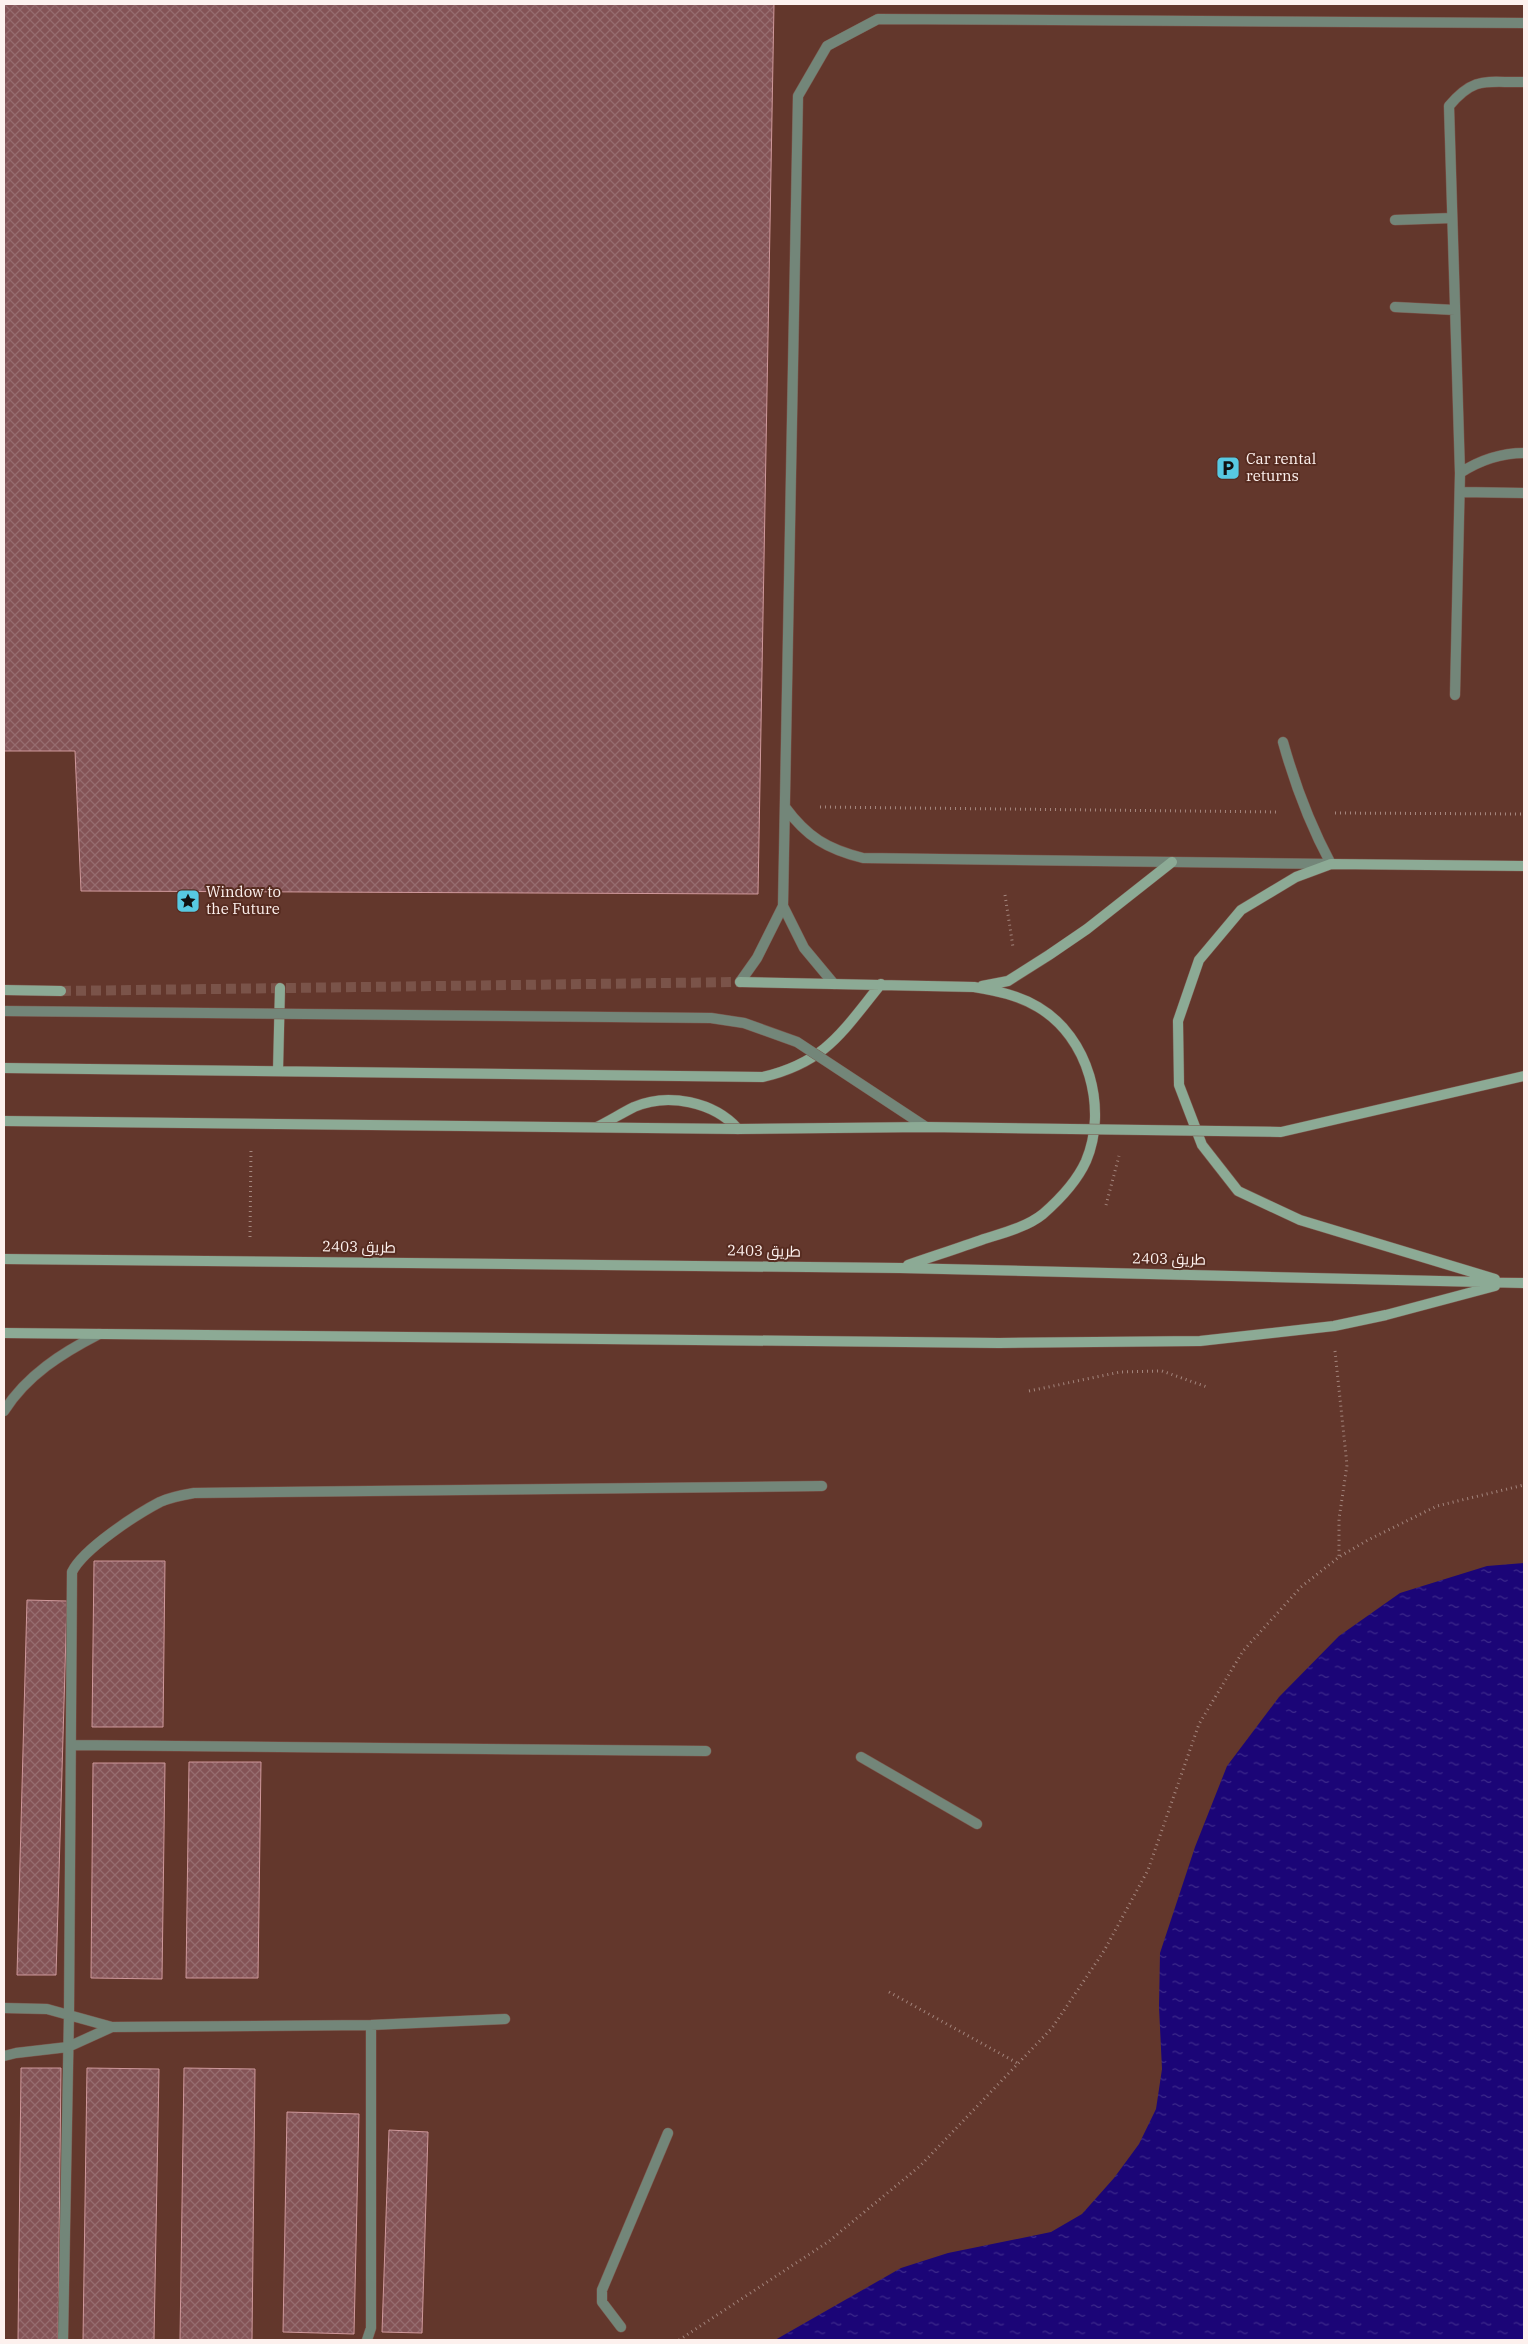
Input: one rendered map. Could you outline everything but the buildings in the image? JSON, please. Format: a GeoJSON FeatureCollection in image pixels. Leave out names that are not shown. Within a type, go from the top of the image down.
{"type":"FeatureCollection","features":[{"type":"Feature","properties":{"kind":"main road"},"geometry":{"type":"LineString","coordinates":[[974,987],[1008,981],[1087,929],[1172,862]]}},
{"type":"Feature","properties":{"kind":"main road"},"geometry":{"type":"LineString","coordinates":[[1508,1283],[1300,1220],[1238,1191],[1202,1145],[1178,1085],[1178,1021],[1199,960],[1240,910],[1296,877],[1331,864],[1524,866]]}},
{"type":"Feature","properties":{"kind":"main road"},"geometry":{"type":"LineString","coordinates":[[740,982],[974,987],[1008,993],[1040,1008],[1066,1031],[1084,1060],[1094,1093],[1094,1128],[1086,1161],[1072,1184],[1042,1215],[1010,1230],[900,1268]]}},
{"type":"Feature","properties":{"kind":"main road"},"geometry":{"type":"LineString","coordinates":[[4,1068],[763,1078],[785,1072],[806,1063],[827,1048],[881,984]]}},
{"type":"Feature","properties":{"kind":"main road"},"geometry":{"type":"LineString","coordinates":[[278,1072],[280,988]]}},
{"type":"Feature","properties":{"kind":"main road"},"geometry":{"type":"LineString","coordinates":[[4,990],[61,991]]}},
{"type":"Feature","properties":{"kind":"main road"},"geometry":{"type":"LineString","coordinates":[[4,1121],[738,1129],[926,1127],[1281,1132],[1524,1076]]}},
{"type":"Feature","properties":{"kind":"main road"},"geometry":{"type":"LineString","coordinates":[[597,1127],[636,1106],[656,1101],[676,1101],[696,1104],[715,1110],[738,1129]]}},
{"type":"Feature","properties":{"kind":"main road","name":"طريق 2403"},"geometry":{"type":"LineString","coordinates":[[4,1258],[900,1268],[1524,1283]]}},
{"type":"Feature","properties":{"kind":"main road"},"geometry":{"type":"LineString","coordinates":[[4,1333],[999,1343],[1200,1341],[1334,1326],[1386,1315],[1508,1283]]}},
{"type":"Feature","properties":{"kind":"lane"},"geometry":{"type":"LineString","coordinates":[[834,984],[804,948],[784,906],[798,96],[827,46],[878,18],[1524,23]]}},
{"type":"Feature","properties":{"kind":"lane"},"geometry":{"type":"LineString","coordinates":[[1456,695],[1460,473],[1449,106],[1460,93],[1474,83],[1524,82]]}},
{"type":"Feature","properties":{"kind":"lane"},"geometry":{"type":"LineString","coordinates":[[1396,220],[1452,218]]}},
{"type":"Feature","properties":{"kind":"lane"},"geometry":{"type":"LineString","coordinates":[[1395,307],[1455,310]]}},
{"type":"Feature","properties":{"kind":"lane"},"geometry":{"type":"LineString","coordinates":[[1460,473],[1474,463],[1490,458],[1524,453]]}},
{"type":"Feature","properties":{"kind":"lane"},"geometry":{"type":"LineString","coordinates":[[1460,492],[1524,493]]}},
{"type":"Feature","properties":{"kind":"lane"},"geometry":{"type":"LineString","coordinates":[[785,807],[798,826],[817,840],[838,852],[863,858],[1331,864],[1317,838],[1296,789],[1283,742]]}},
{"type":"Feature","properties":{"kind":"lane"},"geometry":{"type":"LineString","coordinates":[[740,982],[757,958],[784,906]]}},
{"type":"Feature","properties":{"kind":"lane"},"geometry":{"type":"LineString","coordinates":[[4,1011],[720,1019],[744,1023],[797,1042],[926,1127]]}},
{"type":"Feature","properties":{"kind":"lane"},"geometry":{"type":"LineString","coordinates":[[4,1411],[35,1374],[66,1351],[100,1334]]}},
{"type":"Feature","properties":{"kind":"lane"},"geometry":{"type":"LineString","coordinates":[[63,2340],[69,2014],[72,1572],[81,1556],[160,1502],[175,1496],[194,1493],[822,1486]]}},
{"type":"Feature","properties":{"kind":"lane"},"geometry":{"type":"LineString","coordinates":[[71,1745],[706,1751]]}},
{"type":"Feature","properties":{"kind":"lane"},"geometry":{"type":"LineString","coordinates":[[860,1757],[978,1824]]}},
{"type":"Feature","properties":{"kind":"lane"},"geometry":{"type":"LineString","coordinates":[[4,2008],[47,2008],[112,2026],[371,2025],[505,2019]]}},
{"type":"Feature","properties":{"kind":"lane"},"geometry":{"type":"LineString","coordinates":[[367,2340],[371,2328],[371,2025]]}},
{"type":"Feature","properties":{"kind":"lane"},"geometry":{"type":"LineString","coordinates":[[4,2056],[68,2047],[112,2026]]}},
{"type":"Feature","properties":{"kind":"lane"},"geometry":{"type":"LineString","coordinates":[[621,2327],[602,2302],[602,2290],[668,2133]]}},
{"type":"Feature","properties":{"kind":"path"},"geometry":{"type":"LineString","coordinates":[[785,807],[1524,814]]}},
{"type":"Feature","properties":{"kind":"path"},"geometry":{"type":"LineString","coordinates":[[1005,895],[1015,955]]}},
{"type":"Feature","properties":{"kind":"path"},"geometry":{"type":"LineString","coordinates":[[249,1244],[251,1139]]}},
{"type":"Feature","properties":{"kind":"path"},"geometry":{"type":"LineString","coordinates":[[1334,1326],[1338,1392],[1347,1465],[1339,1519],[1339,1557]]}},
{"type":"Feature","properties":{"kind":"path"},"geometry":{"type":"LineString","coordinates":[[1029,1391],[1120,1372],[1162,1371],[1207,1388]]}},
{"type":"Feature","properties":{"kind":"path"},"geometry":{"type":"LineString","coordinates":[[679,2340],[836,2236],[920,2166],[1052,2028],[1112,1935],[1148,1870],[1199,1724],[1243,1651],[1301,1587],[1339,1557],[1368,1540],[1438,1506],[1524,1486]]}},
{"type":"Feature","properties":{"kind":"path"},"geometry":{"type":"LineString","coordinates":[[889,1992],[1018,2064]]}},
{"type":"Feature","properties":{"kind":"water"},"geometry":{"type":"Polygon","coordinates":[[[1524,1563],[1524,2340],[775,2340],[901,2268],[948,2253],[1051,2232],[1082,2214],[1114,2178],[1139,2144],[1156,2109],[1162,2069],[1159,2007],[1160,1953],[1195,1847],[1227,1766],[1279,1697],[1339,1636],[1400,1593],[1487,1566],[1524,1563]]]}},
{"type":"Feature","properties":{"kind":"tunnel"},"geometry":{"type":"LineString","coordinates":[[61,991],[740,982]]}},
{"type":"Feature","properties":{"kind":"place","name":"Car rental returns"},"geometry":{"type":"Point","coordinates":[1228,468]}},
{"type":"Feature","properties":{"kind":"place","name":"Window to the Future"},"geometry":{"type":"Point","coordinates":[188,901]}}]}
